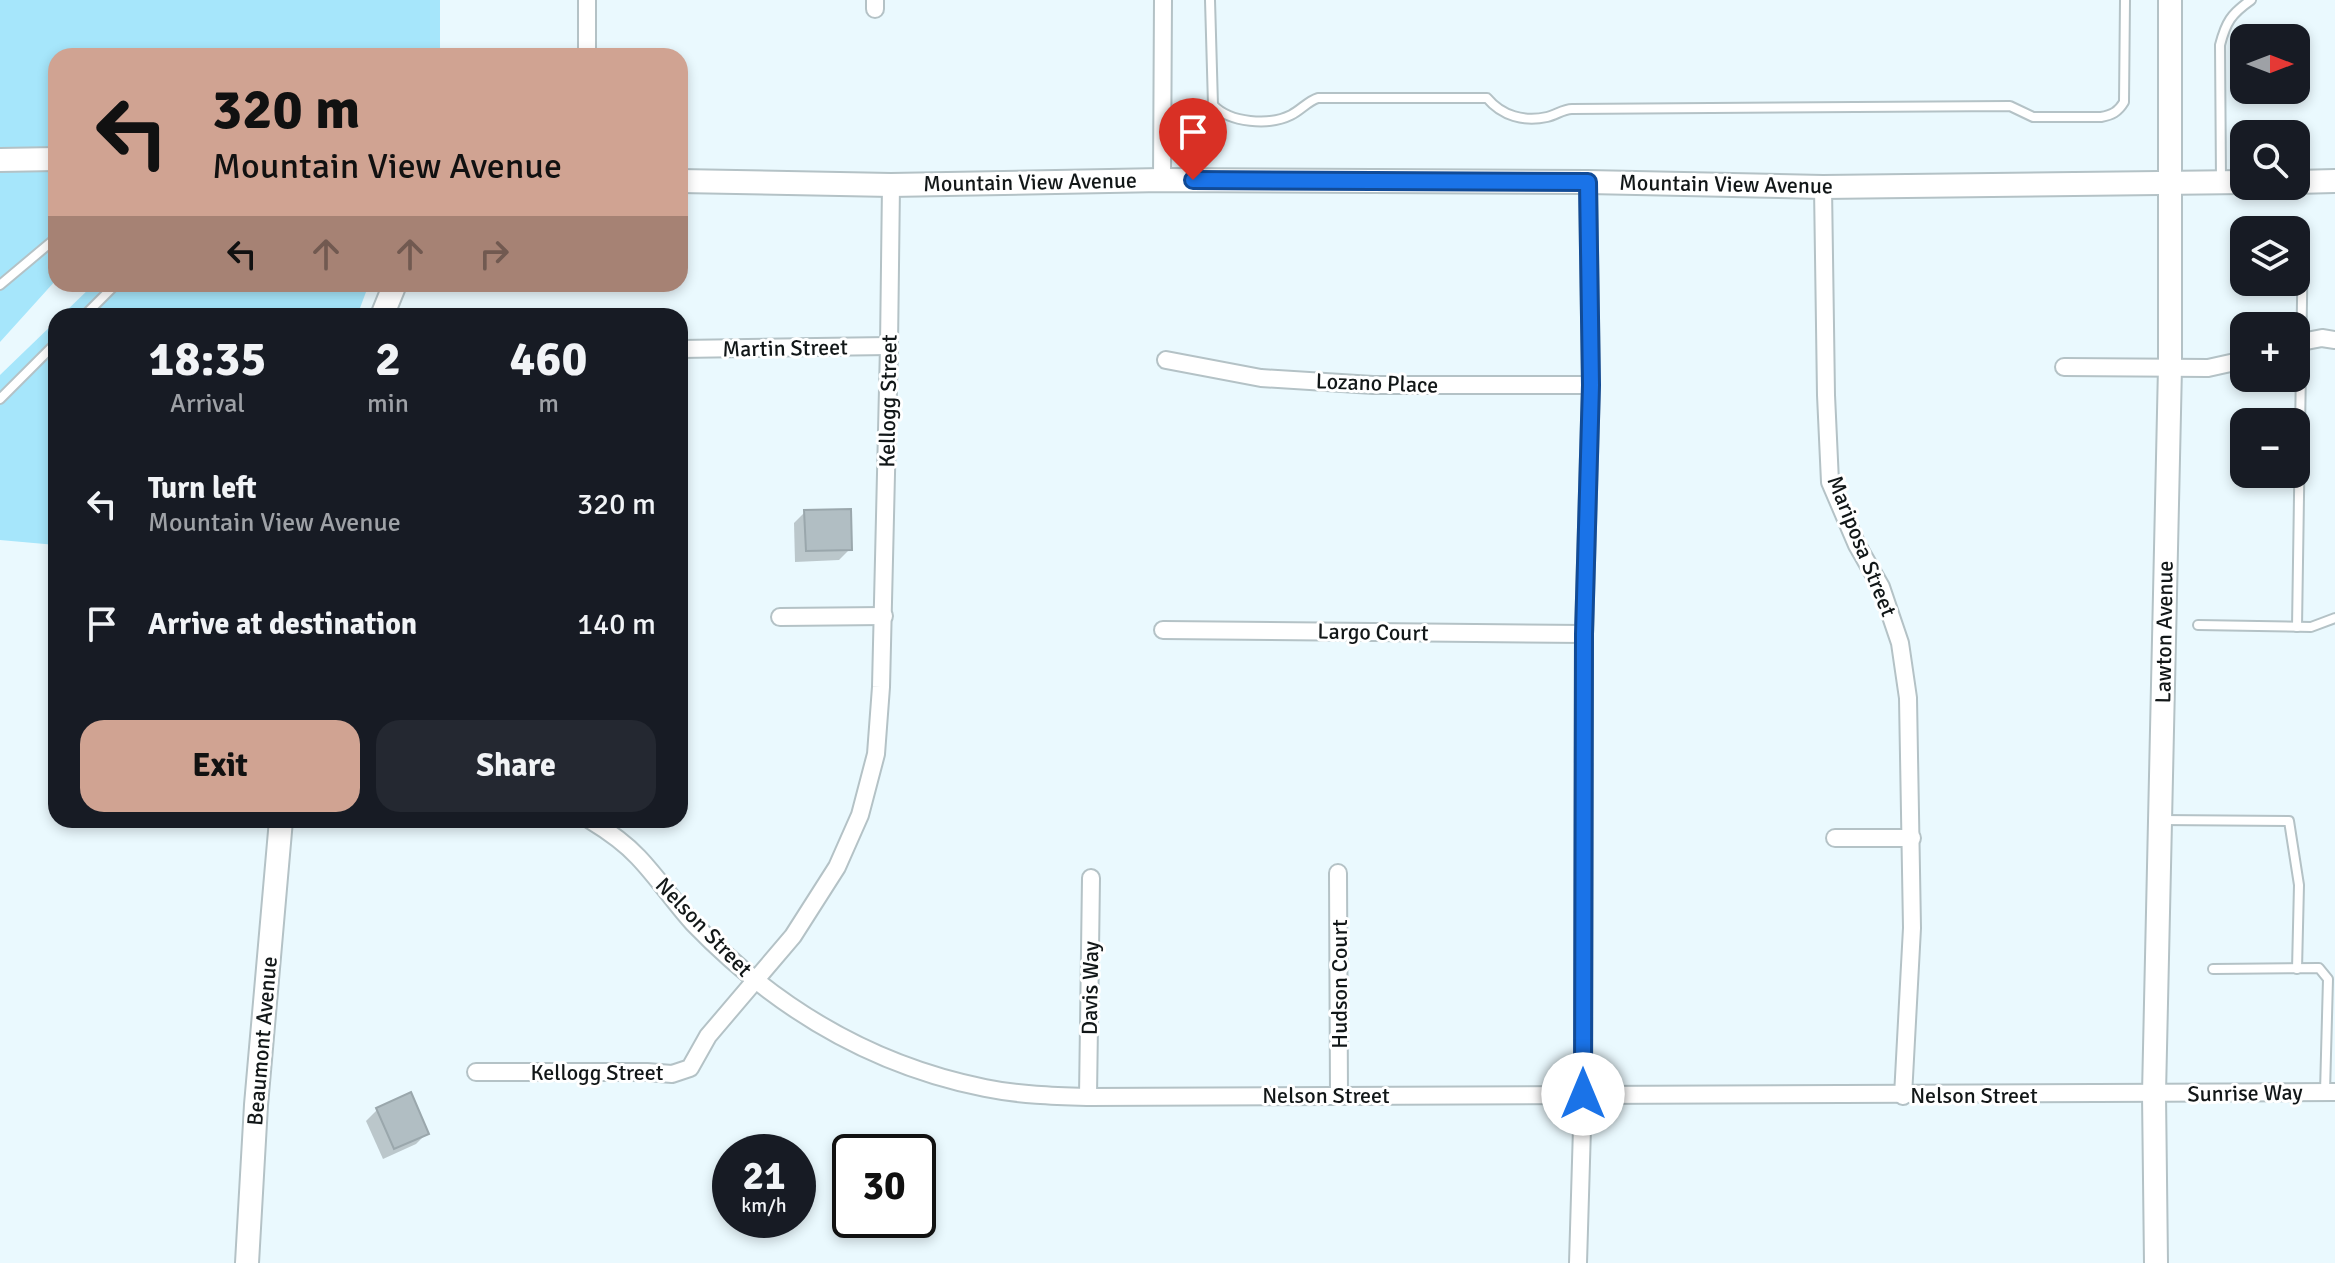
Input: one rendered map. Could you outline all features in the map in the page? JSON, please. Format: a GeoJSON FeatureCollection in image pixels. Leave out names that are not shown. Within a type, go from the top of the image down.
{"type":"FeatureCollection","features":[{"type":"Feature","properties":{"kind":"street"},"geometry":{"type":"LineString","coordinates":[[587,0],[587,48]]}},
{"type":"Feature","properties":{"kind":"street"},"geometry":{"type":"LineString","coordinates":[[1162,180],[1163,0]]}},
{"type":"Feature","properties":{"kind":"street","name":"Lawton Avenue"},"geometry":{"type":"LineString","coordinates":[[2156,1263],[2154,1094],[2170,367],[2170,0]]}},
{"type":"Feature","properties":{"kind":"street"},"geometry":{"type":"LineString","coordinates":[[0,160],[48,159]]}},
{"type":"Feature","properties":{"kind":"street","name":"Mountain View Avenue"},"geometry":{"type":"LineString","coordinates":[[688,181],[891,185],[1162,180],[1588,182],[1823,187],[2230,182]]}},
{"type":"Feature","properties":{"kind":"street"},"geometry":{"type":"LineString","coordinates":[[2310,182],[2335,181]]}},
{"type":"Feature","properties":{"kind":"street"},"geometry":{"type":"LineString","coordinates":[[1578,1263],[1583,1094],[1584,634],[1591,385],[1588,182]]}},
{"type":"Feature","properties":{"kind":"street","name":"Kellogg Street"},"geometry":{"type":"LineString","coordinates":[[476,1072],[672,1074],[690,1068],[708,1036],[793,936],[837,867],[860,815],[876,754],[884,616],[891,185]]}},
{"type":"Feature","properties":{"kind":"street","name":"Mariposa Street"},"geometry":{"type":"LineString","coordinates":[[1823,187],[1830,482],[1857,545],[1881,587],[1900,643],[1908,698],[1912,928],[1903,1096]]}},
{"type":"Feature","properties":{"kind":"street"},"geometry":{"type":"LineString","coordinates":[[2310,340],[2335,340]]}},
{"type":"Feature","properties":{"kind":"street","name":"Martin Street"},"geometry":{"type":"LineString","coordinates":[[688,349],[889,346]]}},
{"type":"Feature","properties":{"kind":"street","name":"Lozano Place"},"geometry":{"type":"LineString","coordinates":[[1166,360],[1261,378],[1373,385],[1591,385]]}},
{"type":"Feature","properties":{"kind":"street"},"geometry":{"type":"LineString","coordinates":[[2064,367],[2208,368],[2230,363]]}},
{"type":"Feature","properties":{"kind":"street"},"geometry":{"type":"LineString","coordinates":[[780,617],[884,616]]}},
{"type":"Feature","properties":{"kind":"street","name":"Largo Court"},"geometry":{"type":"LineString","coordinates":[[1163,630],[1584,634]]}},
{"type":"Feature","properties":{"kind":"street","name":"Beaumont Avenue"},"geometry":{"type":"LineString","coordinates":[[247,1263],[257,1089],[280,828]]}},
{"type":"Feature","properties":{"kind":"street","name":"Nelson Street"},"geometry":{"type":"LineString","coordinates":[[603,828],[638,857],[693,922],[755,981],[808,1018],[860,1048],[917,1070],[987,1089],[1088,1097],[2154,1094]]}},
{"type":"Feature","properties":{"kind":"street"},"geometry":{"type":"LineString","coordinates":[[1835,838],[1912,838]]}},
{"type":"Feature","properties":{"kind":"street","name":"Hudson Court"},"geometry":{"type":"LineString","coordinates":[[1338,873],[1339,1095]]}},
{"type":"Feature","properties":{"kind":"street","name":"Davis Way"},"geometry":{"type":"LineString","coordinates":[[1088,1097],[1091,878]]}},
{"type":"Feature","properties":{"kind":"street","name":"Sunrise Way"},"geometry":{"type":"LineString","coordinates":[[2154,1094],[2330,1092]]}},
{"type":"Feature","properties":{"kind":"lane"},"geometry":{"type":"LineString","coordinates":[[1210,0],[1213,105],[1231,118],[1250,120],[1289,116],[1318,98],[1487,98],[1495,107],[1518,118],[1547,117],[1572,109],[2010,106],[2033,117],[2101,117],[2119,110],[2124,102],[2125,0]]}},
{"type":"Feature","properties":{"kind":"lane"},"geometry":{"type":"LineString","coordinates":[[2221,182],[2220,45],[2225,25],[2237,10],[2251,0]]}},
{"type":"Feature","properties":{"kind":"lane"},"geometry":{"type":"LineString","coordinates":[[0,285],[48,245]]}},
{"type":"Feature","properties":{"kind":"lane"},"geometry":{"type":"LineString","coordinates":[[92,308],[108,292]]}},
{"type":"Feature","properties":{"kind":"lane"},"geometry":{"type":"LineString","coordinates":[[0,399],[48,351]]}},
{"type":"Feature","properties":{"kind":"lane"},"geometry":{"type":"LineString","coordinates":[[2297,627],[2298,392]]}},
{"type":"Feature","properties":{"kind":"lane"},"geometry":{"type":"LineString","coordinates":[[2198,625],[2311,627],[2335,618]]}},
{"type":"Feature","properties":{"kind":"lane"},"geometry":{"type":"LineString","coordinates":[[2160,820],[2289,821],[2299,885],[2297,969]]}},
{"type":"Feature","properties":{"kind":"lane"},"geometry":{"type":"LineString","coordinates":[[2213,969],[2319,968],[2328,979],[2330,1092]]}},
{"type":"Feature","properties":{"kind":"shaded area"},"geometry":{"type":"Polygon","coordinates":[[[0,0],[440,0],[440,48],[48,48],[48,289],[0,342],[0,0]]]}},
{"type":"Feature","properties":{"kind":"shaded area"},"geometry":{"type":"Polygon","coordinates":[[[86,292],[366,292],[360,308],[69,308],[86,292]]]}},
{"type":"Feature","properties":{"kind":"shaded area"},"geometry":{"type":"Polygon","coordinates":[[[48,329],[48,544],[0,540],[0,375],[48,329]]]}},
{"type":"Feature","properties":{"kind":"building"},"geometry":{"type":"Polygon","coordinates":[[[851,509],[852,550],[806,551],[804,510],[851,509]]]}},
{"type":"Feature","properties":{"kind":"building"},"geometry":{"type":"Polygon","coordinates":[[[411,1092],[429,1134],[394,1149],[376,1108],[411,1092]]]}},
{"type":"Feature","properties":{"kind":"route"},"geometry":{"type":"LineString","coordinates":[[1193,180],[1588,182],[1591,385],[1584,634],[1583,1094]]}}]}
